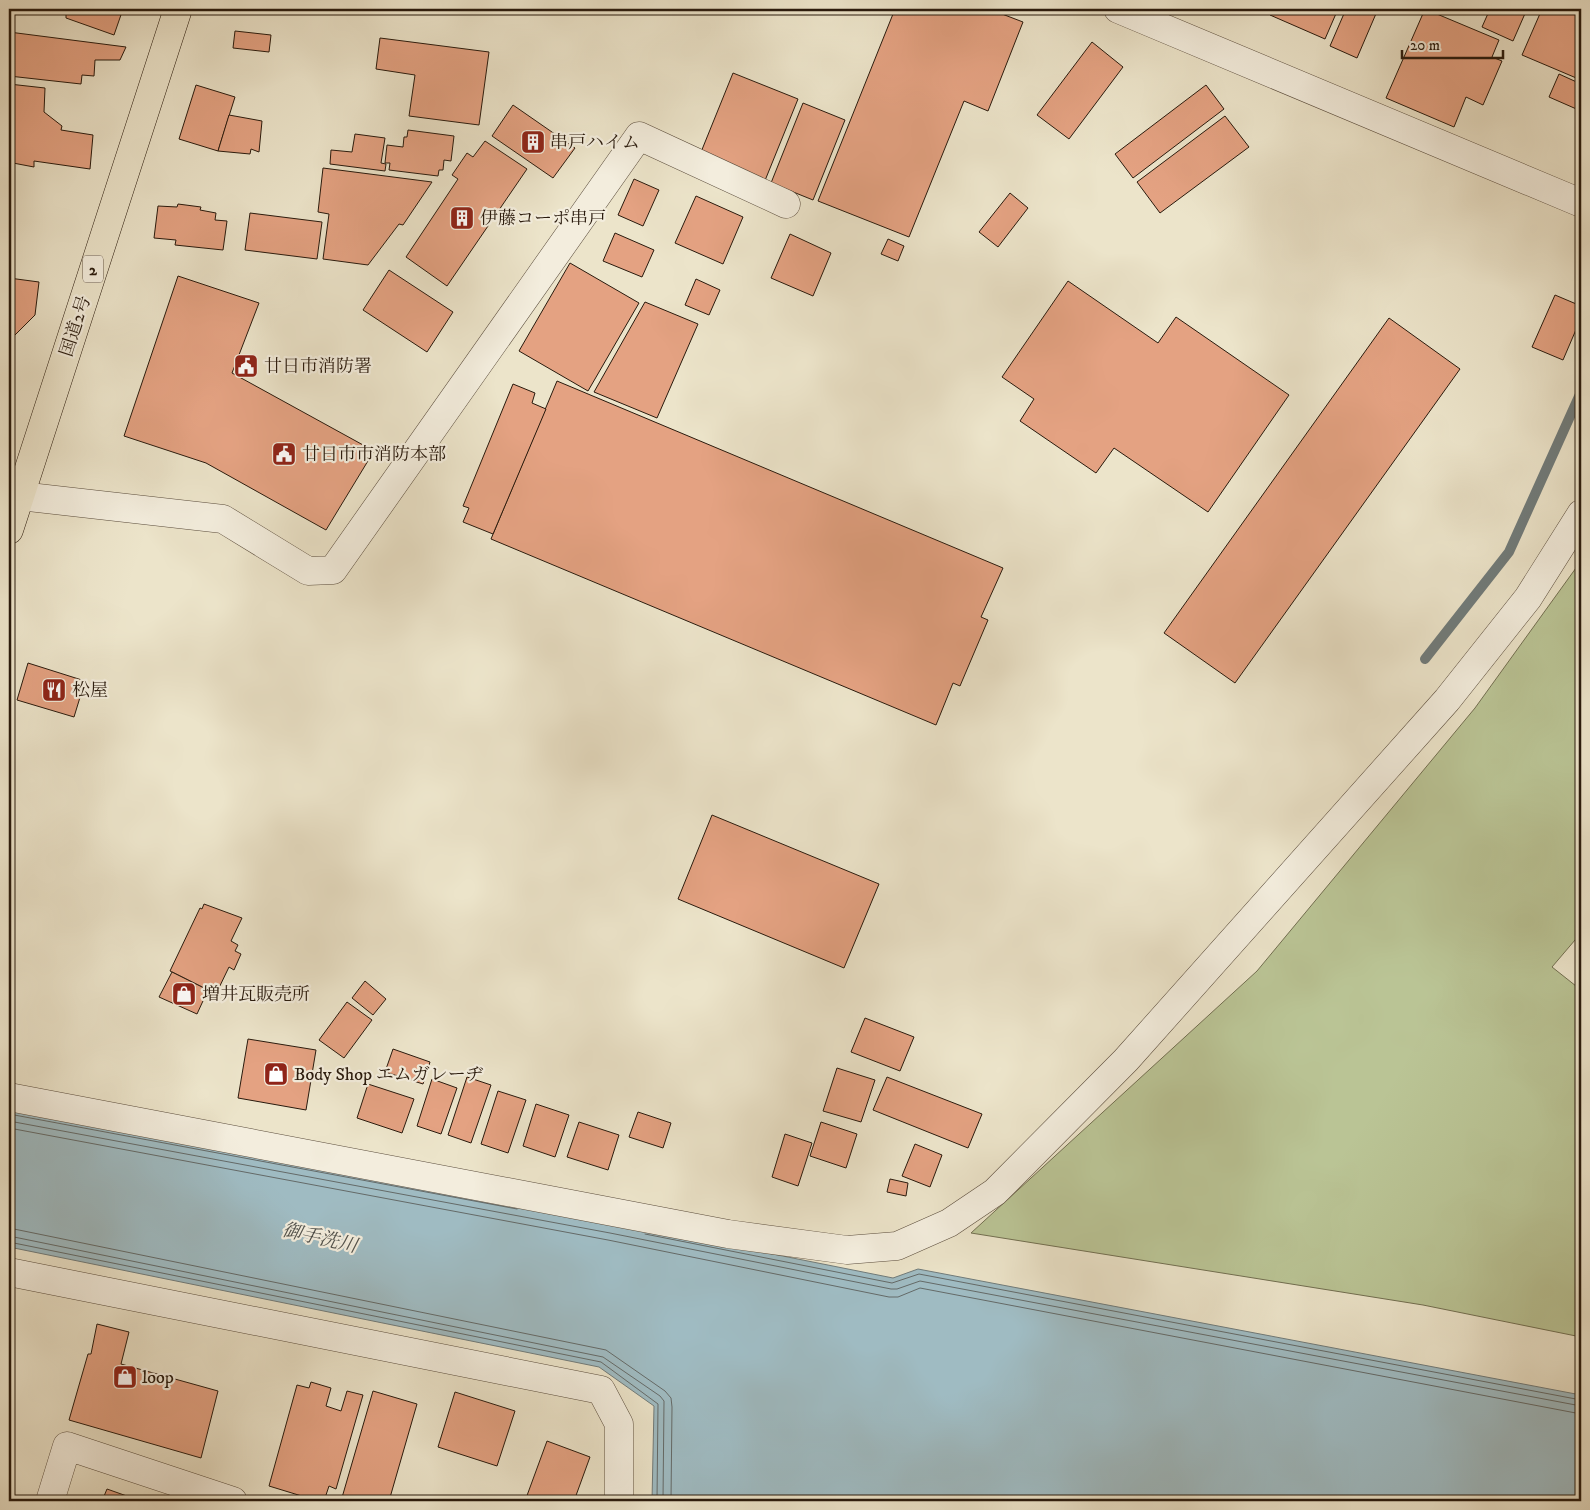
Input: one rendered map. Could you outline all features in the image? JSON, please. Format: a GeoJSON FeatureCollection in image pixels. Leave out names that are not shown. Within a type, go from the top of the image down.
{"type":"FeatureCollection","features":[{"type":"Feature","properties":{"kind":"highway","name":"国道2号"},"geometry":{"type":"LineString","coordinates":[[9,530],[178,9]]}},
{"type":"Feature","properties":{"kind":"street"},"geometry":{"type":"LineString","coordinates":[[1118,9],[1581,203]]}},
{"type":"Feature","properties":{"kind":"street"},"geometry":{"type":"LineString","coordinates":[[20,496],[223,519],[308,571],[333,570],[639,136],[786,204]]}},
{"type":"Feature","properties":{"kind":"street"},"geometry":{"type":"LineString","coordinates":[[9,1097],[728,1234],[847,1250],[897,1246],[949,1223],[995,1192],[1126,1060],[1447,700],[1528,598],[1581,514]]}},
{"type":"Feature","properties":{"kind":"street"},"geometry":{"type":"LineString","coordinates":[[9,1272],[601,1390],[619,1424],[618,1501]]}},
{"type":"Feature","properties":{"kind":"street"},"geometry":{"type":"LineString","coordinates":[[50,1501],[67,1446],[233,1501]]}},
{"type":"Feature","properties":{"kind":"green space"},"geometry":{"type":"Polygon","coordinates":[[[1581,561],[1581,933],[1552,967],[1581,990],[1581,1337],[1423,1305],[971,1233],[1257,971],[1475,708],[1581,561]]]}},
{"type":"Feature","properties":{"kind":"water","name":"御手洗川"},"geometry":{"type":"Polygon","coordinates":[[[9,1109],[612,1222],[893,1278],[918,1269],[1581,1395],[1581,1501],[652,1501],[654,1406],[599,1367],[9,1247],[9,1109]]]}},
{"type":"Feature","properties":{"kind":"building"},"geometry":{"type":"Polygon","coordinates":[[[61,9],[123,9],[114,35],[66,18],[66,14],[60,11],[61,9]]]}},
{"type":"Feature","properties":{"kind":"building"},"geometry":{"type":"Polygon","coordinates":[[[895,9],[989,9],[1023,22],[988,111],[964,101],[909,237],[818,201],[895,9]]]}},
{"type":"Feature","properties":{"kind":"building"},"geometry":{"type":"Polygon","coordinates":[[[1272,9],[1338,9],[1325,39],[1270,15],[1272,9]]]}},
{"type":"Feature","properties":{"kind":"building"},"geometry":{"type":"Polygon","coordinates":[[[1346,9],[1378,9],[1357,58],[1330,46],[1346,9]]]}},
{"type":"Feature","properties":{"kind":"building"},"geometry":{"type":"Polygon","coordinates":[[[1425,9],[1499,40],[1492,57],[1502,61],[1483,105],[1466,97],[1454,127],[1386,98],[1425,9]]]}},
{"type":"Feature","properties":{"kind":"building"},"geometry":{"type":"Polygon","coordinates":[[[1490,9],[1527,9],[1513,41],[1482,27],[1490,9]]]}},
{"type":"Feature","properties":{"kind":"building"},"geometry":{"type":"Polygon","coordinates":[[[1542,9],[1581,9],[1581,80],[1522,55],[1542,9]]]}},
{"type":"Feature","properties":{"kind":"building"},"geometry":{"type":"Polygon","coordinates":[[[235,31],[271,35],[269,52],[233,48],[235,31]]]}},
{"type":"Feature","properties":{"kind":"building"},"geometry":{"type":"Polygon","coordinates":[[[9,32],[126,47],[120,60],[95,60],[94,76],[82,75],[81,84],[9,76],[9,32]]]}},
{"type":"Feature","properties":{"kind":"building"},"geometry":{"type":"Polygon","coordinates":[[[380,38],[489,52],[479,125],[409,116],[415,75],[376,69],[380,38]]]}},
{"type":"Feature","properties":{"kind":"building"},"geometry":{"type":"Polygon","coordinates":[[[1092,42],[1123,67],[1069,139],[1037,115],[1092,42]]]}},
{"type":"Feature","properties":{"kind":"building"},"geometry":{"type":"Polygon","coordinates":[[[733,73],[798,99],[764,183],[699,157],[733,73]]]}},
{"type":"Feature","properties":{"kind":"building"},"geometry":{"type":"Polygon","coordinates":[[[1559,74],[1581,84],[1581,111],[1549,97],[1559,74]]]}},
{"type":"Feature","properties":{"kind":"building"},"geometry":{"type":"Polygon","coordinates":[[[9,84],[45,88],[44,112],[62,126],[61,130],[93,135],[90,169],[34,161],[34,167],[13,163],[13,169],[9,168],[9,84]]]}},
{"type":"Feature","properties":{"kind":"building"},"geometry":{"type":"Polygon","coordinates":[[[196,85],[235,97],[218,151],[179,139],[196,85]]]}},
{"type":"Feature","properties":{"kind":"building"},"geometry":{"type":"Polygon","coordinates":[[[1206,85],[1224,109],[1133,178],[1115,154],[1206,85]]]}},
{"type":"Feature","properties":{"kind":"building"},"geometry":{"type":"Polygon","coordinates":[[[803,103],[845,120],[813,200],[771,183],[803,103]]]}},
{"type":"Feature","properties":{"kind":"building","name":"串戸ハイム"},"geometry":{"type":"Polygon","coordinates":[[[513,105],[575,148],[553,178],[492,136],[513,105]]]}},
{"type":"Feature","properties":{"kind":"building"},"geometry":{"type":"Polygon","coordinates":[[[229,115],[262,121],[259,152],[251,149],[250,154],[218,151],[229,115]]]}},
{"type":"Feature","properties":{"kind":"building"},"geometry":{"type":"Polygon","coordinates":[[[1225,116],[1249,147],[1160,213],[1137,182],[1225,116]]]}},
{"type":"Feature","properties":{"kind":"building"},"geometry":{"type":"Polygon","coordinates":[[[408,130],[454,136],[451,161],[444,160],[443,170],[439,170],[438,176],[389,170],[390,163],[385,163],[387,145],[403,147],[404,137],[407,137],[408,130]]]}},
{"type":"Feature","properties":{"kind":"building"},"geometry":{"type":"Polygon","coordinates":[[[355,134],[385,138],[381,163],[386,164],[385,171],[330,164],[331,150],[352,152],[355,134]]]}},
{"type":"Feature","properties":{"kind":"building","name":"伊藤コーポ串戸"},"geometry":{"type":"Polygon","coordinates":[[[485,141],[527,169],[447,286],[406,257],[458,179],[452,175],[467,153],[473,157],[485,141]]]}},
{"type":"Feature","properties":{"kind":"building"},"geometry":{"type":"Polygon","coordinates":[[[323,168],[432,182],[403,225],[399,224],[368,265],[323,259],[329,214],[318,212],[323,168]]]}},
{"type":"Feature","properties":{"kind":"building"},"geometry":{"type":"Polygon","coordinates":[[[634,179],[659,190],[643,226],[618,215],[634,179]]]}},
{"type":"Feature","properties":{"kind":"building"},"geometry":{"type":"Polygon","coordinates":[[[1010,193],[1028,208],[998,247],[979,232],[1010,193]]]}},
{"type":"Feature","properties":{"kind":"building"},"geometry":{"type":"Polygon","coordinates":[[[696,196],[743,217],[723,264],[675,243],[696,196]]]}},
{"type":"Feature","properties":{"kind":"building"},"geometry":{"type":"Polygon","coordinates":[[[178,204],[201,207],[200,210],[216,213],[215,220],[227,221],[223,250],[175,245],[176,240],[154,238],[158,206],[177,207],[178,204]]]}},
{"type":"Feature","properties":{"kind":"building"},"geometry":{"type":"Polygon","coordinates":[[[250,213],[322,222],[317,259],[245,250],[250,213]]]}},
{"type":"Feature","properties":{"kind":"building"},"geometry":{"type":"Polygon","coordinates":[[[615,233],[654,250],[642,277],[603,261],[615,233]]]}},
{"type":"Feature","properties":{"kind":"building"},"geometry":{"type":"Polygon","coordinates":[[[790,234],[831,253],[813,296],[771,278],[790,234]]]}},
{"type":"Feature","properties":{"kind":"building"},"geometry":{"type":"Polygon","coordinates":[[[888,239],[904,246],[898,261],[881,254],[888,239]]]}},
{"type":"Feature","properties":{"kind":"building"},"geometry":{"type":"Polygon","coordinates":[[[570,263],[639,303],[588,391],[519,351],[570,263]]]}},
{"type":"Feature","properties":{"kind":"building"},"geometry":{"type":"Polygon","coordinates":[[[389,270],[453,312],[427,352],[363,310],[389,270]]]}},
{"type":"Feature","properties":{"kind":"building"},"geometry":{"type":"Polygon","coordinates":[[[178,276],[259,303],[232,373],[374,451],[326,530],[206,463],[124,436],[178,276]]]}},
{"type":"Feature","properties":{"kind":"building"},"geometry":{"type":"Polygon","coordinates":[[[9,278],[39,282],[35,315],[12,338],[9,337],[9,278]]]}},
{"type":"Feature","properties":{"kind":"building"},"geometry":{"type":"Polygon","coordinates":[[[696,279],[720,290],[709,315],[685,305],[696,279]]]}},
{"type":"Feature","properties":{"kind":"building"},"geometry":{"type":"Polygon","coordinates":[[[1068,281],[1158,343],[1176,317],[1289,395],[1208,512],[1114,448],[1096,473],[1020,421],[1034,399],[1002,377],[1068,281]]]}},
{"type":"Feature","properties":{"kind":"building"},"geometry":{"type":"Polygon","coordinates":[[[1555,295],[1581,306],[1581,318],[1563,360],[1532,347],[1555,295]]]}},
{"type":"Feature","properties":{"kind":"building"},"geometry":{"type":"Polygon","coordinates":[[[645,302],[698,324],[657,418],[594,392],[645,302]]]}},
{"type":"Feature","properties":{"kind":"building"},"geometry":{"type":"Polygon","coordinates":[[[1389,318],[1460,369],[1235,683],[1164,633],[1389,318]]]}},
{"type":"Feature","properties":{"kind":"building"},"geometry":{"type":"Polygon","coordinates":[[[557,381],[1003,568],[981,617],[988,620],[960,686],[953,683],[936,725],[491,539],[557,381]]]}},
{"type":"Feature","properties":{"kind":"building"},"geometry":{"type":"Polygon","coordinates":[[[513,384],[535,393],[532,403],[546,409],[493,534],[463,522],[469,508],[463,506],[513,384]]]}},
{"type":"Feature","properties":{"kind":"building"},"geometry":{"type":"Polygon","coordinates":[[[28,663],[85,681],[74,717],[17,700],[28,663]]]}},
{"type":"Feature","properties":{"kind":"building"},"geometry":{"type":"Polygon","coordinates":[[[712,815],[879,884],[844,968],[678,899],[712,815]]]}},
{"type":"Feature","properties":{"kind":"building"},"geometry":{"type":"Polygon","coordinates":[[[204,904],[242,918],[231,941],[238,945],[235,951],[241,954],[234,970],[229,967],[216,994],[170,971],[200,908],[202,909],[204,904]]]}},
{"type":"Feature","properties":{"kind":"building"},"geometry":{"type":"Polygon","coordinates":[[[172,972],[208,990],[197,1014],[159,997],[172,972]]]}},
{"type":"Feature","properties":{"kind":"building"},"geometry":{"type":"Polygon","coordinates":[[[365,981],[386,999],[373,1015],[352,998],[365,981]]]}},
{"type":"Feature","properties":{"kind":"building"},"geometry":{"type":"Polygon","coordinates":[[[347,1002],[372,1020],[344,1058],[319,1040],[347,1002]]]}},
{"type":"Feature","properties":{"kind":"building"},"geometry":{"type":"Polygon","coordinates":[[[865,1018],[914,1037],[900,1071],[851,1052],[865,1018]]]}},
{"type":"Feature","properties":{"kind":"building"},"geometry":{"type":"Polygon","coordinates":[[[248,1039],[316,1050],[306,1110],[238,1098],[248,1039]]]}},
{"type":"Feature","properties":{"kind":"building"},"geometry":{"type":"Polygon","coordinates":[[[393,1049],[430,1062],[423,1084],[385,1072],[393,1049]]]}},
{"type":"Feature","properties":{"kind":"building"},"geometry":{"type":"Polygon","coordinates":[[[837,1068],[875,1080],[861,1122],[823,1111],[837,1068]]]}},
{"type":"Feature","properties":{"kind":"building"},"geometry":{"type":"Polygon","coordinates":[[[467,1077],[491,1085],[471,1143],[448,1135],[467,1077]]]}},
{"type":"Feature","properties":{"kind":"building"},"geometry":{"type":"Polygon","coordinates":[[[887,1077],[982,1114],[968,1148],[873,1110],[887,1077]]]}},
{"type":"Feature","properties":{"kind":"building"},"geometry":{"type":"Polygon","coordinates":[[[432,1079],[457,1088],[441,1134],[417,1126],[432,1079]]]}},
{"type":"Feature","properties":{"kind":"building"},"geometry":{"type":"Polygon","coordinates":[[[368,1084],[414,1099],[402,1133],[357,1118],[368,1084]]]}},
{"type":"Feature","properties":{"kind":"building"},"geometry":{"type":"Polygon","coordinates":[[[498,1091],[526,1100],[508,1153],[481,1144],[498,1091]]]}},
{"type":"Feature","properties":{"kind":"building"},"geometry":{"type":"Polygon","coordinates":[[[536,1104],[569,1115],[555,1157],[523,1146],[536,1104]]]}},
{"type":"Feature","properties":{"kind":"building"},"geometry":{"type":"Polygon","coordinates":[[[638,1112],[671,1123],[663,1148],[629,1137],[638,1112]]]}},
{"type":"Feature","properties":{"kind":"building"},"geometry":{"type":"Polygon","coordinates":[[[579,1122],[619,1135],[608,1170],[567,1157],[579,1122]]]}},
{"type":"Feature","properties":{"kind":"building"},"geometry":{"type":"Polygon","coordinates":[[[821,1122],[857,1134],[846,1168],[810,1156],[821,1122]]]}},
{"type":"Feature","properties":{"kind":"building"},"geometry":{"type":"Polygon","coordinates":[[[785,1134],[812,1143],[798,1186],[772,1177],[785,1134]]]}},
{"type":"Feature","properties":{"kind":"building"},"geometry":{"type":"Polygon","coordinates":[[[915,1144],[942,1155],[930,1187],[902,1176],[915,1144]]]}},
{"type":"Feature","properties":{"kind":"building"},"geometry":{"type":"Polygon","coordinates":[[[890,1179],[908,1183],[906,1196],[887,1192],[890,1179]]]}},
{"type":"Feature","properties":{"kind":"building","name":"loop"},"geometry":{"type":"Polygon","coordinates":[[[97,1324],[129,1332],[121,1364],[218,1391],[201,1458],[69,1420],[88,1354],[91,1354],[97,1324]]]}},
{"type":"Feature","properties":{"kind":"building"},"geometry":{"type":"Polygon","coordinates":[[[311,1382],[331,1388],[326,1406],[341,1411],[347,1391],[363,1395],[336,1489],[329,1486],[324,1501],[318,1501],[269,1486],[297,1385],[309,1388],[311,1382]]]}},
{"type":"Feature","properties":{"kind":"building"},"geometry":{"type":"Polygon","coordinates":[[[373,1391],[417,1404],[389,1501],[341,1501],[373,1391]]]}},
{"type":"Feature","properties":{"kind":"building"},"geometry":{"type":"Polygon","coordinates":[[[455,1392],[515,1411],[497,1466],[438,1447],[455,1392]]]}},
{"type":"Feature","properties":{"kind":"building"},"geometry":{"type":"Polygon","coordinates":[[[547,1441],[590,1457],[574,1501],[525,1501],[547,1441]]]}},
{"type":"Feature","properties":{"kind":"building"},"geometry":{"type":"Polygon","coordinates":[[[107,1489],[141,1501],[102,1501],[107,1489]]]}},
{"type":"Feature","properties":{"kind":"waterway"},"geometry":{"type":"LineString","coordinates":[[1425,659],[1509,552],[1581,392]]}},
{"type":"Feature","properties":{"kind":"place","name":"串戸ハイム"},"geometry":{"type":"Point","coordinates":[533,142]}},
{"type":"Feature","properties":{"kind":"place","name":"伊藤コーポ串戸"},"geometry":{"type":"Point","coordinates":[462,218]}},
{"type":"Feature","properties":{"kind":"place","name":"廿日市消防署"},"geometry":{"type":"Point","coordinates":[246,366]}},
{"type":"Feature","properties":{"kind":"place","name":"廿日市市消防本部"},"geometry":{"type":"Point","coordinates":[284,454]}},
{"type":"Feature","properties":{"kind":"place","name":"松屋"},"geometry":{"type":"Point","coordinates":[54,690]}},
{"type":"Feature","properties":{"kind":"place","name":"増井瓦販売所"},"geometry":{"type":"Point","coordinates":[184,994]}},
{"type":"Feature","properties":{"kind":"place","name":"Body Shop エムガレーヂ"},"geometry":{"type":"Point","coordinates":[276,1074]}},
{"type":"Feature","properties":{"kind":"place","name":"loop"},"geometry":{"type":"Point","coordinates":[125,1377]}}]}
